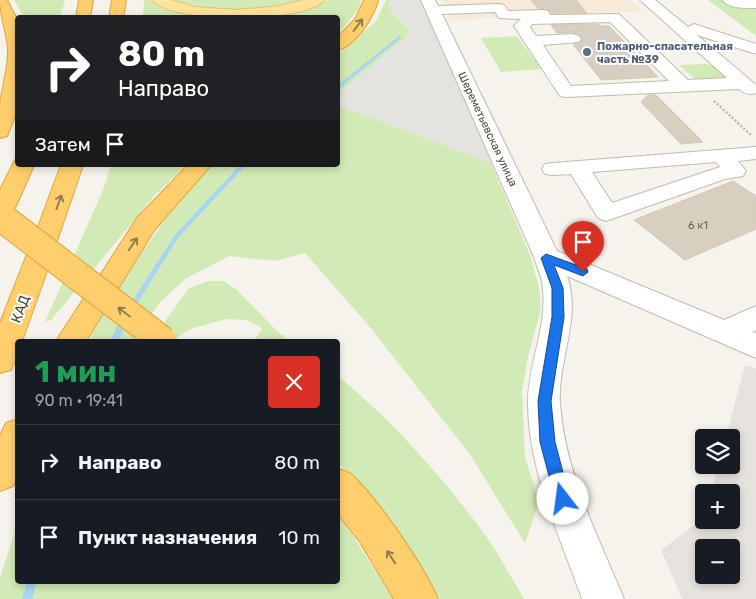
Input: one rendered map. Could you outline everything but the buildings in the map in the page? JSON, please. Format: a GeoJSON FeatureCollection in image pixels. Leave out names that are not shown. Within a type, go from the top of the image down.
{"type":"FeatureCollection","features":[{"type":"Feature","properties":{"kind":"highway"},"geometry":{"type":"LineString","coordinates":[[0,0],[8,11],[14,28],[15,42]]}},
{"type":"Feature","properties":{"kind":"highway"},"geometry":{"type":"LineString","coordinates":[[340,43],[369,11],[371,0]]}},
{"type":"Feature","properties":{"kind":"highway"},"geometry":{"type":"LineString","coordinates":[[0,132],[7,114],[15,80]]}},
{"type":"Feature","properties":{"kind":"highway"},"geometry":{"type":"LineString","coordinates":[[22,167],[2,211],[161,339]]}},
{"type":"Feature","properties":{"kind":"highway","name":"КАД"},"geometry":{"type":"LineString","coordinates":[[0,362],[71,167]]}},
{"type":"Feature","properties":{"kind":"highway"},"geometry":{"type":"LineString","coordinates":[[72,339],[146,224],[198,167]]}},
{"type":"Feature","properties":{"kind":"highway"},"geometry":{"type":"LineString","coordinates":[[0,474],[15,441]]}},
{"type":"Feature","properties":{"kind":"highway"},"geometry":{"type":"LineString","coordinates":[[340,489],[373,530],[417,599]]}},
{"type":"Feature","properties":{"kind":"main road"},"geometry":{"type":"LineString","coordinates":[[158,0],[174,6],[204,12],[241,14],[279,10],[317,0]]}},
{"type":"Feature","properties":{"kind":"street"},"geometry":{"type":"LineString","coordinates":[[647,0],[722,59],[752,86]]}},
{"type":"Feature","properties":{"kind":"street"},"geometry":{"type":"LineString","coordinates":[[659,0],[694,29],[722,59]]}},
{"type":"Feature","properties":{"kind":"street"},"geometry":{"type":"LineString","coordinates":[[729,0],[738,3],[756,4]]}},
{"type":"Feature","properties":{"kind":"street"},"geometry":{"type":"LineString","coordinates":[[431,5],[499,8],[504,15],[599,12],[594,6]]}},
{"type":"Feature","properties":{"kind":"street","name":"Шереметьевская улица"},"geometry":{"type":"LineString","coordinates":[[431,5],[558,288],[558,317],[544,401],[548,442],[563,499],[603,599]]}},
{"type":"Feature","properties":{"kind":"street"},"geometry":{"type":"LineString","coordinates":[[684,86],[614,17],[528,20],[522,26],[566,92],[684,86],[752,86]]}},
{"type":"Feature","properties":{"kind":"street"},"geometry":{"type":"LineString","coordinates":[[694,29],[756,48]]}},
{"type":"Feature","properties":{"kind":"street"},"geometry":{"type":"LineString","coordinates":[[614,37],[634,36]]}},
{"type":"Feature","properties":{"kind":"street"},"geometry":{"type":"LineString","coordinates":[[532,41],[573,39]]}},
{"type":"Feature","properties":{"kind":"street"},"geometry":{"type":"LineString","coordinates":[[660,62],[722,59]]}},
{"type":"Feature","properties":{"kind":"street"},"geometry":{"type":"LineString","coordinates":[[553,168],[756,153]]}},
{"type":"Feature","properties":{"kind":"street"},"geometry":{"type":"LineString","coordinates":[[578,167],[606,213],[735,170],[722,156]]}},
{"type":"Feature","properties":{"kind":"street"},"geometry":{"type":"LineString","coordinates":[[546,258],[756,346]]}},
{"type":"Feature","properties":{"kind":"street"},"geometry":{"type":"LineString","coordinates":[[726,333],[756,317]]}},
{"type":"Feature","properties":{"kind":"path"},"geometry":{"type":"LineString","coordinates":[[709,96],[756,140]]}},
{"type":"Feature","properties":{"kind":"shaded area"},"geometry":{"type":"Polygon","coordinates":[[[389,0],[423,0],[433,18],[491,163],[340,106],[340,92],[408,36],[409,28],[389,11],[389,0]]]}},
{"type":"Feature","properties":{"kind":"shaded area"},"geometry":{"type":"Polygon","coordinates":[[[441,0],[630,0],[644,11],[451,20],[441,0]]]}},
{"type":"Feature","properties":{"kind":"shaded area"},"geometry":{"type":"Polygon","coordinates":[[[745,365],[756,369],[756,599],[682,599],[661,550],[695,525],[695,529],[740,529],[740,484],[713,484],[716,474],[740,474],[740,429],[728,429],[745,365]]]}},
{"type":"Feature","properties":{"kind":"green space"},"geometry":{"type":"Polygon","coordinates":[[[14,0],[65,0],[61,15],[23,15],[14,0]]]}},
{"type":"Feature","properties":{"kind":"green space"},"geometry":{"type":"Polygon","coordinates":[[[144,0],[148,0],[169,9],[200,15],[143,15],[144,0]]]}},
{"type":"Feature","properties":{"kind":"green space"},"geometry":{"type":"Polygon","coordinates":[[[172,0],[307,0],[262,11],[212,10],[172,0]]]}},
{"type":"Feature","properties":{"kind":"green space"},"geometry":{"type":"Polygon","coordinates":[[[328,0],[361,0],[358,10],[340,32],[340,15],[274,15],[288,13],[328,0]]]}},
{"type":"Feature","properties":{"kind":"green space"},"geometry":{"type":"Polygon","coordinates":[[[386,0],[389,0],[389,11],[409,29],[408,36],[340,92],[340,52],[376,21],[386,0]]]}},
{"type":"Feature","properties":{"kind":"green space"},"geometry":{"type":"Polygon","coordinates":[[[708,0],[723,0],[733,7],[756,8],[756,36],[708,0]]]}},
{"type":"Feature","properties":{"kind":"green space"},"geometry":{"type":"Polygon","coordinates":[[[517,36],[541,69],[501,72],[481,38],[517,36]]]}},
{"type":"Feature","properties":{"kind":"green space"},"geometry":{"type":"Polygon","coordinates":[[[706,64],[715,66],[728,79],[698,82],[679,65],[706,64]]]}},
{"type":"Feature","properties":{"kind":"green space"},"geometry":{"type":"Polygon","coordinates":[[[340,106],[491,163],[530,255],[539,288],[541,309],[528,357],[522,391],[525,457],[539,502],[525,543],[469,453],[369,326],[305,253],[275,261],[229,256],[185,279],[161,301],[133,339],[90,339],[110,298],[167,217],[209,167],[340,167],[340,106]]]}},
{"type":"Feature","properties":{"kind":"green space"},"geometry":{"type":"Polygon","coordinates":[[[110,167],[184,167],[156,194],[51,320],[45,322],[103,190],[110,167]]]}},
{"type":"Feature","properties":{"kind":"green space"},"geometry":{"type":"Polygon","coordinates":[[[209,281],[224,281],[237,290],[280,334],[288,339],[255,339],[262,328],[247,320],[227,319],[193,328],[174,339],[152,339],[189,288],[209,281]]]}},
{"type":"Feature","properties":{"kind":"green space"},"geometry":{"type":"Polygon","coordinates":[[[340,378],[394,427],[446,485],[490,542],[524,599],[440,599],[394,527],[368,494],[340,465],[340,378]]]}},
{"type":"Feature","properties":{"kind":"green space"},"geometry":{"type":"Polygon","coordinates":[[[340,515],[393,599],[0,599],[0,577],[15,532],[15,584],[340,584],[340,515]]]}},
{"type":"Feature","properties":{"kind":"waterway"},"geometry":{"type":"LineString","coordinates":[[340,85],[400,37]]}},
{"type":"Feature","properties":{"kind":"waterway"},"geometry":{"type":"LineString","coordinates":[[130,310],[176,237],[241,167]]}},
{"type":"Feature","properties":{"kind":"waterway"},"geometry":{"type":"LineString","coordinates":[[115,339],[125,319]]}},
{"type":"Feature","properties":{"kind":"waterway"},"geometry":{"type":"LineString","coordinates":[[27,599],[31,584]]}},
{"type":"Feature","properties":{"kind":"tunnel"},"geometry":{"type":"LineString","coordinates":[[573,39],[614,37]]}},
{"type":"Feature","properties":{"kind":"place","name":"Пожарно-спасательная часть №39"},"geometry":{"type":"Point","coordinates":[587,52]}},
{"type":"Feature","properties":{"kind":"route"},"geometry":{"type":"LineString","coordinates":[[563,499],[548,442],[544,401],[558,317],[558,288],[546,258],[583,272]]}}]}
